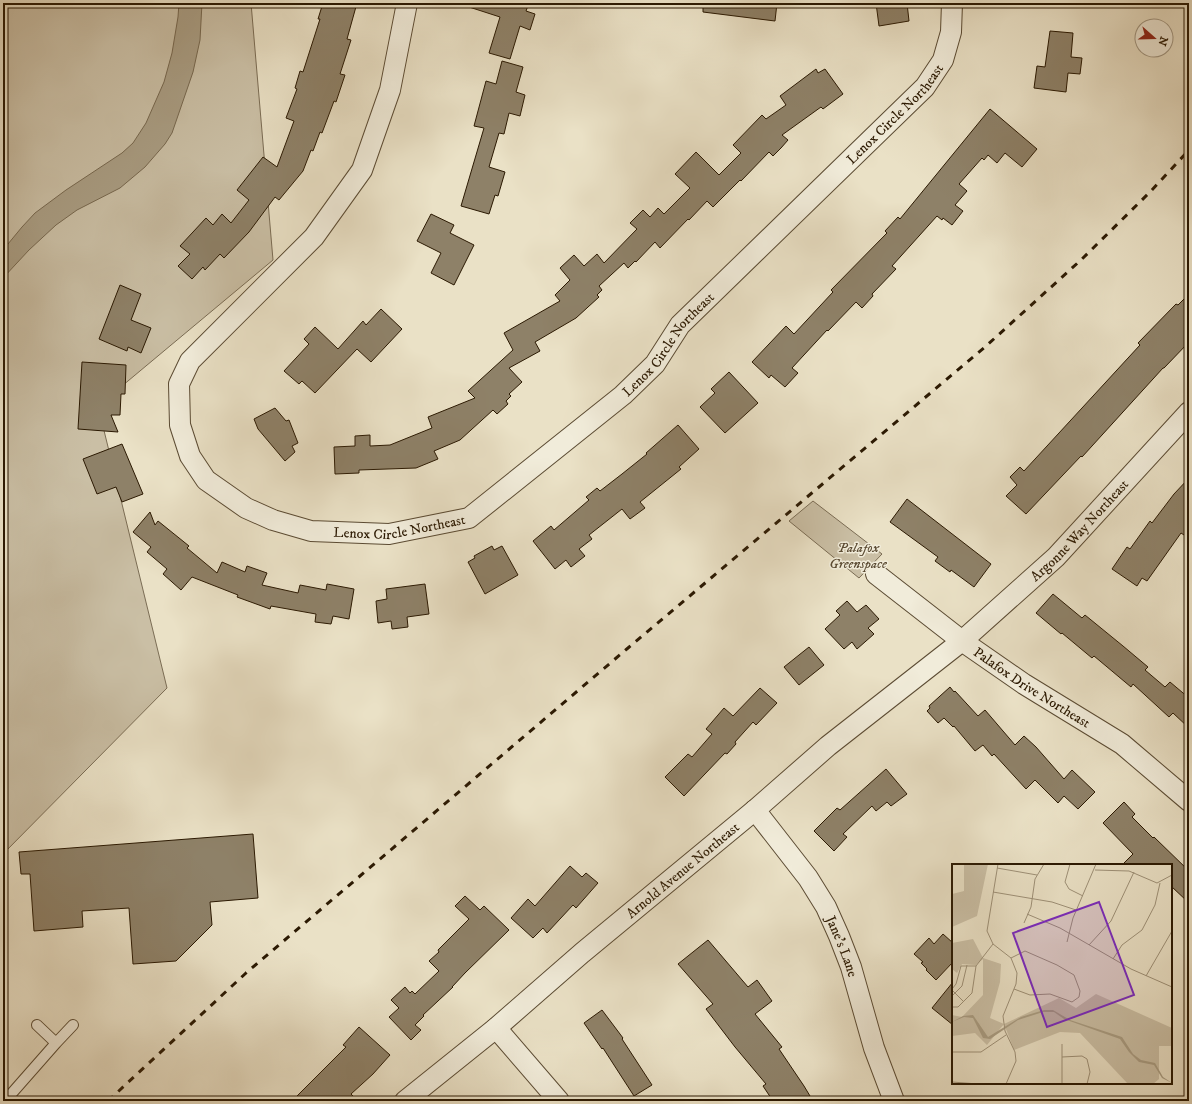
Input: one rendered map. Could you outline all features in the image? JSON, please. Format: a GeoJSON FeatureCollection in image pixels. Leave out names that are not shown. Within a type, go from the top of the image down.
{"type":"FeatureCollection","features":[{"type":"Feature","properties":{"kind":"street","name":"Lenox Circle Northeast"},"geometry":{"type":"LineString","coordinates":[[407,3],[390,90],[362,170],[314,237],[190,361],[179,384],[180,425],[190,456],[206,480],[246,508],[273,520],[311,531],[389,534],[469,518],[623,395],[655,364],[680,325],[925,88],[943,60],[951,32],[952,3]]}},
{"type":"Feature","properties":{"kind":"street","name":"Argonne Way Northeast"},"geometry":{"type":"LineString","coordinates":[[962,641],[1056,557],[1189,412]]}},
{"type":"Feature","properties":{"kind":"street","name":"Palafox Drive Northeast"},"geometry":{"type":"LineString","coordinates":[[876,574],[962,641],[1024,684],[1122,744],[1189,801]]}},
{"type":"Feature","properties":{"kind":"street","name":"Arnold Avenue Northeast"},"geometry":{"type":"LineString","coordinates":[[405,1101],[496,1028],[582,953],[755,810],[828,746],[962,641]]}},
{"type":"Feature","properties":{"kind":"street","name":"Jane's Lane"},"geometry":{"type":"LineString","coordinates":[[755,810],[808,878],[826,908],[851,967],[874,1048],[894,1101]]}},
{"type":"Feature","properties":{"kind":"street"},"geometry":{"type":"LineString","coordinates":[[496,1028],[559,1101]]}},
{"type":"Feature","properties":{"kind":"lane"},"geometry":{"type":"LineString","coordinates":[[37,1025],[56,1043]]}},
{"type":"Feature","properties":{"kind":"lane"},"geometry":{"type":"LineString","coordinates":[[5,1101],[56,1043],[74,1025]]}},
{"type":"Feature","properties":{"kind":"green space"},"geometry":{"type":"Polygon","coordinates":[[[3,3],[251,3],[273,260],[98,406],[167,688],[3,854],[3,3]]]}},
{"type":"Feature","properties":{"kind":"green space","name":"Palafox Greenspace"},"geometry":{"type":"Polygon","coordinates":[[[813,501],[882,554],[859,578],[789,521],[813,501]]]}},
{"type":"Feature","properties":{"kind":"shaded area"},"geometry":{"type":"Polygon","coordinates":[[[179,3],[202,3],[200,40],[193,72],[172,133],[165,144],[145,167],[120,188],[77,210],[56,225],[29,250],[3,278],[3,250],[22,227],[35,213],[66,190],[122,153],[133,143],[146,123],[164,82],[172,53],[179,3]]]}},
{"type":"Feature","properties":{"kind":"building"},"geometry":{"type":"Polygon","coordinates":[[[323,3],[357,3],[347,39],[351,40],[340,74],[345,75],[336,102],[334,101],[322,133],[320,132],[303,171],[279,200],[275,197],[249,232],[224,258],[220,254],[205,270],[203,267],[192,279],[178,266],[190,254],[180,246],[206,218],[213,225],[222,214],[231,223],[249,200],[237,190],[263,157],[277,167],[294,121],[286,118],[297,89],[295,88],[300,71],[303,72],[320,19],[318,19],[323,3]]]}},
{"type":"Feature","properties":{"kind":"building"},"geometry":{"type":"Polygon","coordinates":[[[467,3],[529,3],[526,11],[535,14],[530,30],[520,26],[510,59],[489,53],[500,17],[466,6],[467,3]]]}},
{"type":"Feature","properties":{"kind":"building"},"geometry":{"type":"Polygon","coordinates":[[[703,3],[777,3],[775,21],[703,12],[703,3]]]}},
{"type":"Feature","properties":{"kind":"building"},"geometry":{"type":"Polygon","coordinates":[[[876,3],[907,3],[909,21],[879,26],[876,3]]]}},
{"type":"Feature","properties":{"kind":"building"},"geometry":{"type":"Polygon","coordinates":[[[1050,31],[1073,33],[1071,57],[1082,58],[1080,74],[1068,73],[1066,92],[1034,88],[1037,66],[1045,67],[1050,31]]]}},
{"type":"Feature","properties":{"kind":"building"},"geometry":{"type":"Polygon","coordinates":[[[502,61],[523,67],[516,92],[525,95],[520,116],[509,113],[504,134],[499,133],[489,167],[505,172],[498,196],[495,195],[489,214],[461,206],[484,128],[474,126],[486,81],[496,84],[502,61]]]}},
{"type":"Feature","properties":{"kind":"building"},"geometry":{"type":"Polygon","coordinates":[[[816,69],[818,73],[825,69],[843,94],[823,109],[821,107],[782,135],[788,140],[773,156],[769,152],[713,207],[707,201],[660,248],[655,242],[636,262],[635,261],[628,268],[624,263],[599,286],[602,290],[597,295],[599,297],[576,318],[535,342],[540,351],[509,368],[522,382],[509,394],[511,396],[506,401],[508,404],[497,414],[493,410],[460,440],[434,451],[438,459],[416,468],[359,470],[359,473],[335,474],[334,447],[355,446],[355,436],[370,435],[370,446],[390,445],[432,428],[428,417],[475,398],[468,391],[513,350],[504,333],[560,301],[555,295],[570,280],[560,268],[574,255],[584,266],[597,254],[604,263],[637,229],[630,223],[643,210],[650,217],[658,208],[664,214],[690,188],[675,174],[696,152],[719,175],[741,153],[733,145],[762,115],[766,119],[786,105],[780,96],[816,69]]]}},
{"type":"Feature","properties":{"kind":"building"},"geometry":{"type":"Polygon","coordinates":[[[990,109],[1037,149],[1022,167],[1005,153],[997,163],[988,155],[984,160],[982,158],[959,184],[967,191],[955,205],[963,211],[952,225],[943,218],[942,220],[937,216],[892,266],[896,269],[872,294],[873,296],[862,308],[856,302],[828,331],[827,330],[792,368],[798,373],[785,387],[771,375],[769,378],[752,362],[786,326],[794,334],[833,292],[831,290],[887,233],[885,231],[898,217],[900,219],[990,109]]]}},
{"type":"Feature","properties":{"kind":"building"},"geometry":{"type":"Polygon","coordinates":[[[431,214],[454,225],[450,233],[474,245],[454,285],[431,273],[441,253],[417,241],[431,214]]]}},
{"type":"Feature","properties":{"kind":"building"},"geometry":{"type":"Polygon","coordinates":[[[120,285],[141,294],[131,320],[151,328],[141,353],[128,347],[127,351],[99,339],[120,285]]]}},
{"type":"Feature","properties":{"kind":"building"},"geometry":{"type":"Polygon","coordinates":[[[1189,294],[1189,342],[1163,368],[1082,457],[1081,456],[1026,514],[1006,496],[1017,485],[1010,477],[1020,467],[1024,471],[1140,345],[1138,343],[1176,304],[1178,305],[1189,294]]]}},
{"type":"Feature","properties":{"kind":"building"},"geometry":{"type":"Polygon","coordinates":[[[381,309],[402,329],[371,362],[357,349],[315,393],[302,381],[299,384],[284,371],[309,344],[304,339],[315,327],[338,349],[363,321],[366,325],[381,309]]]}},
{"type":"Feature","properties":{"kind":"building"},"geometry":{"type":"Polygon","coordinates":[[[82,362],[126,365],[125,394],[121,394],[120,415],[111,415],[118,432],[78,429],[82,362]]]}},
{"type":"Feature","properties":{"kind":"building"},"geometry":{"type":"Polygon","coordinates":[[[729,372],[758,403],[725,433],[700,407],[715,393],[711,389],[729,372]]]}},
{"type":"Feature","properties":{"kind":"building"},"geometry":{"type":"Polygon","coordinates":[[[275,408],[286,421],[289,420],[298,443],[292,446],[295,452],[285,461],[258,429],[254,419],[275,408]]]}},
{"type":"Feature","properties":{"kind":"building"},"geometry":{"type":"Polygon","coordinates":[[[678,425],[699,449],[679,467],[681,469],[640,502],[645,508],[630,519],[622,509],[589,535],[592,539],[579,549],[585,556],[571,567],[566,560],[555,569],[533,541],[551,526],[554,530],[589,500],[586,497],[597,488],[600,491],[622,474],[647,454],[646,453],[678,425]]]}},
{"type":"Feature","properties":{"kind":"building"},"geometry":{"type":"Polygon","coordinates":[[[122,444],[143,494],[122,502],[116,487],[97,494],[83,459],[122,444]]]}},
{"type":"Feature","properties":{"kind":"building"},"geometry":{"type":"Polygon","coordinates":[[[1189,478],[1189,527],[1184,535],[1181,533],[1147,581],[1142,578],[1137,586],[1112,569],[1127,547],[1130,549],[1150,521],[1152,523],[1174,494],[1189,478]]]}},
{"type":"Feature","properties":{"kind":"building"},"geometry":{"type":"Polygon","coordinates":[[[907,499],[991,564],[974,587],[951,570],[950,572],[935,561],[938,557],[890,522],[907,499]]]}},
{"type":"Feature","properties":{"kind":"building"},"geometry":{"type":"Polygon","coordinates":[[[150,512],[155,525],[158,521],[189,546],[187,548],[217,573],[222,562],[245,572],[247,566],[267,573],[262,585],[298,593],[300,585],[326,590],[327,584],[354,589],[349,619],[333,616],[331,624],[315,622],[316,614],[271,606],[270,609],[237,597],[238,595],[192,577],[181,590],[163,574],[167,569],[147,552],[151,547],[133,532],[150,512]]]}},
{"type":"Feature","properties":{"kind":"building"},"geometry":{"type":"Polygon","coordinates":[[[492,546],[494,550],[502,546],[518,575],[485,594],[468,562],[475,558],[474,556],[492,546]]]}},
{"type":"Feature","properties":{"kind":"building"},"geometry":{"type":"Polygon","coordinates":[[[425,584],[429,614],[407,617],[408,627],[392,629],[391,621],[378,623],[376,601],[387,599],[386,589],[425,584]]]}},
{"type":"Feature","properties":{"kind":"building"},"geometry":{"type":"Polygon","coordinates":[[[1053,594],[1082,618],[1085,615],[1123,646],[1148,667],[1145,670],[1165,687],[1170,682],[1189,698],[1189,728],[1173,713],[1169,717],[1133,684],[1131,687],[1094,656],[1092,658],[1036,613],[1053,594]]]}},
{"type":"Feature","properties":{"kind":"building"},"geometry":{"type":"Polygon","coordinates":[[[847,601],[857,612],[866,605],[879,619],[868,628],[874,634],[857,649],[852,642],[844,649],[825,629],[840,615],[836,611],[847,601]]]}},
{"type":"Feature","properties":{"kind":"building"},"geometry":{"type":"Polygon","coordinates":[[[809,647],[824,665],[799,685],[784,667],[809,647]]]}},
{"type":"Feature","properties":{"kind":"building"},"geometry":{"type":"Polygon","coordinates":[[[950,687],[978,716],[985,710],[1015,745],[1024,736],[1036,747],[1064,779],[1072,770],[1095,792],[1078,809],[1064,796],[1058,803],[1035,780],[1026,789],[994,754],[992,756],[983,745],[975,751],[954,726],[953,727],[944,718],[938,723],[927,711],[930,708],[929,706],[950,687]]]}},
{"type":"Feature","properties":{"kind":"building"},"geometry":{"type":"Polygon","coordinates":[[[760,688],[777,703],[756,725],[753,722],[735,742],[736,744],[727,754],[725,753],[684,796],[665,777],[688,754],[692,757],[712,734],[706,729],[724,708],[733,716],[760,688]]]}},
{"type":"Feature","properties":{"kind":"building"},"geometry":{"type":"Polygon","coordinates":[[[886,769],[907,794],[891,806],[887,802],[876,811],[872,806],[843,834],[847,837],[834,851],[814,831],[837,808],[840,810],[886,769]]]}},
{"type":"Feature","properties":{"kind":"building"},"geometry":{"type":"Polygon","coordinates":[[[1124,802],[1135,814],[1132,817],[1189,871],[1189,903],[1172,887],[1172,864],[1123,864],[1133,854],[1103,823],[1124,802]]]}},
{"type":"Feature","properties":{"kind":"building"},"geometry":{"type":"Polygon","coordinates":[[[253,834],[258,898],[210,902],[212,925],[176,961],[133,964],[129,908],[82,911],[83,927],[34,931],[30,874],[21,874],[19,852],[253,834]]]}},
{"type":"Feature","properties":{"kind":"building"},"geometry":{"type":"Polygon","coordinates":[[[570,866],[582,877],[586,873],[598,883],[576,908],[573,905],[547,933],[543,928],[533,938],[511,918],[528,899],[535,906],[570,866]]]}},
{"type":"Feature","properties":{"kind":"building"},"geometry":{"type":"Polygon","coordinates":[[[465,896],[480,910],[484,906],[509,930],[423,1015],[424,1016],[415,1025],[421,1030],[411,1040],[389,1017],[399,1008],[391,1000],[405,987],[410,993],[412,991],[415,994],[439,971],[429,961],[469,919],[455,906],[465,896]]]}},
{"type":"Feature","properties":{"kind":"building"},"geometry":{"type":"Polygon","coordinates":[[[943,934],[952,942],[952,963],[936,980],[926,970],[927,969],[921,963],[923,962],[914,954],[929,938],[934,944],[943,934]]]}},
{"type":"Feature","properties":{"kind":"building"},"geometry":{"type":"Polygon","coordinates":[[[708,940],[748,987],[757,980],[772,1001],[755,1014],[782,1047],[779,1049],[813,1101],[773,1101],[763,1086],[766,1084],[706,1009],[713,1004],[678,964],[708,940]]]}},
{"type":"Feature","properties":{"kind":"building"},"geometry":{"type":"Polygon","coordinates":[[[952,983],[952,1024],[932,1008],[952,983]]]}},
{"type":"Feature","properties":{"kind":"building"},"geometry":{"type":"Polygon","coordinates":[[[602,1010],[623,1038],[622,1039],[652,1085],[634,1096],[603,1048],[602,1049],[584,1023],[602,1010]]]}},
{"type":"Feature","properties":{"kind":"building"},"geometry":{"type":"Polygon","coordinates":[[[359,1027],[390,1055],[373,1074],[351,1094],[358,1101],[292,1101],[346,1047],[343,1045],[359,1027]]]}},
{"type":"Feature","properties":{"kind":"railway"},"geometry":{"type":"LineString","coordinates":[[108,1101],[246,973],[985,347],[1082,259],[1150,192],[1189,150]]}}]}
